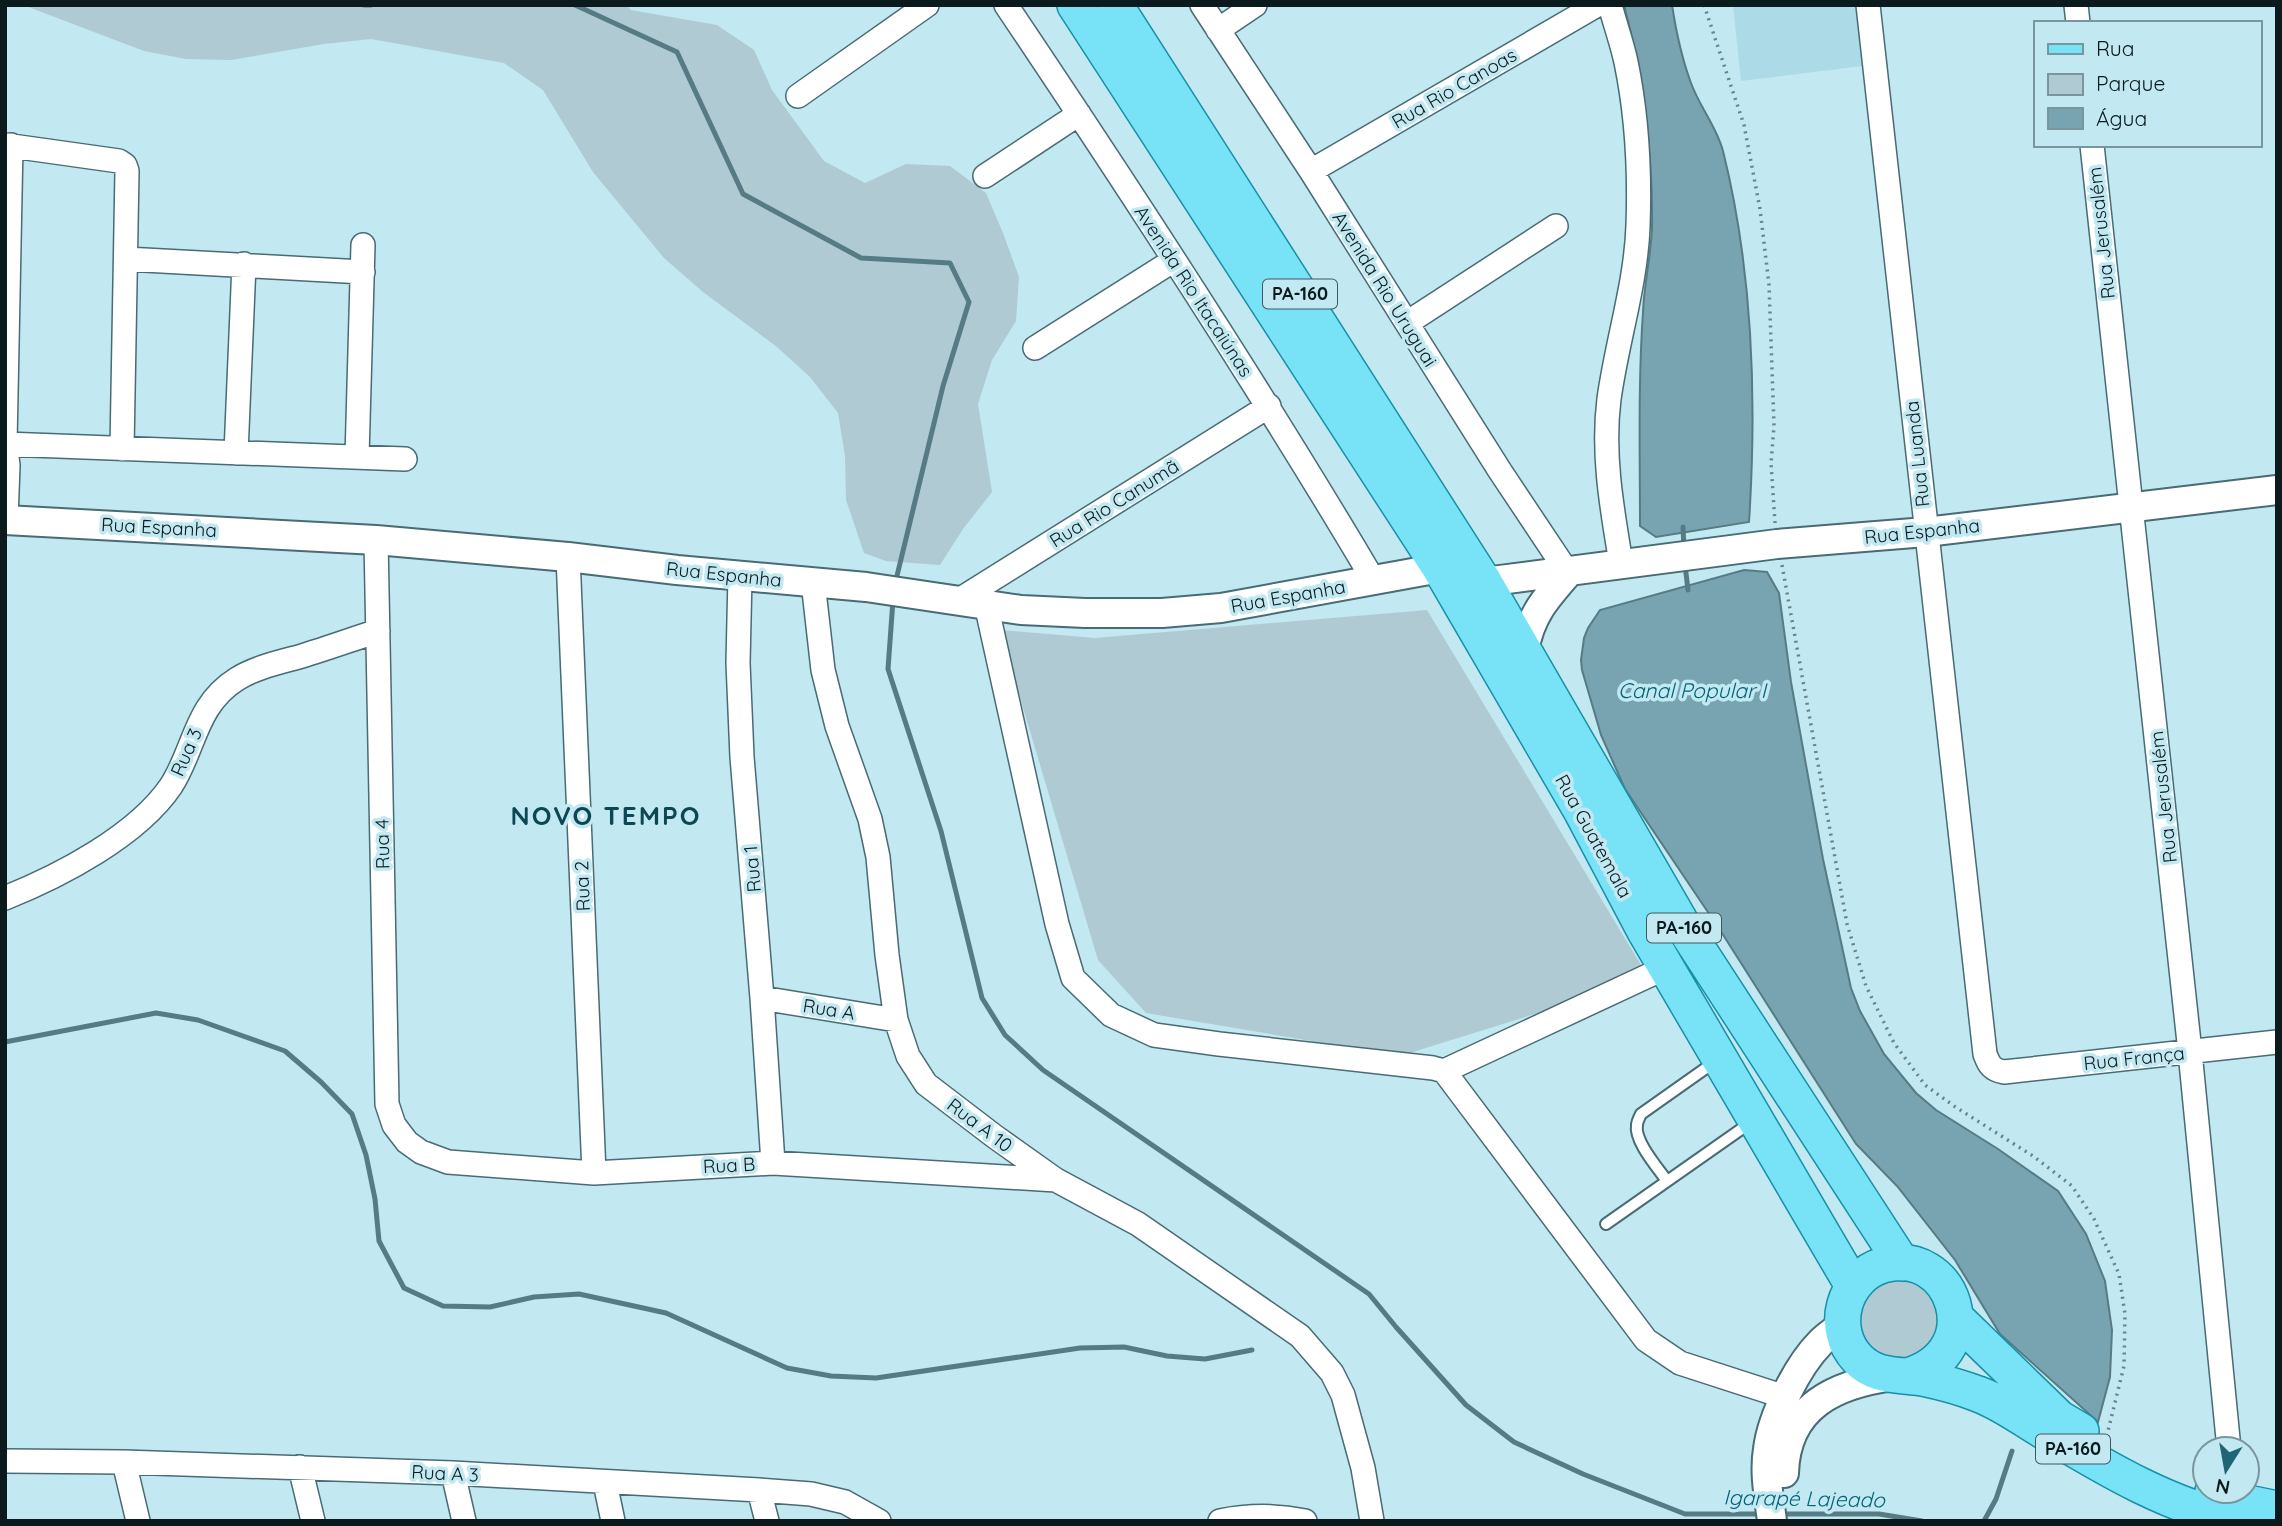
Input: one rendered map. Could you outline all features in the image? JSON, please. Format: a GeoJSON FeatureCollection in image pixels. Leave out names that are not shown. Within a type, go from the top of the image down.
{"type":"FeatureCollection","features":[{"type":"Feature","properties":{"kind":"main road","name":"PA-160"},"geometry":{"type":"LineString","coordinates":[[1074,5],[1440,568]]}},
{"type":"Feature","properties":{"kind":"main road","name":"PA-160"},"geometry":{"type":"LineString","coordinates":[[1115,5],[1484,582]]}},
{"type":"Feature","properties":{"kind":"main road","name":"Rua Guatemala"},"geometry":{"type":"LineString","coordinates":[[1440,568],[1595,805],[1683,926],[1902,1263]]}},
{"type":"Feature","properties":{"kind":"main road","name":"Rua Guatemala"},"geometry":{"type":"LineString","coordinates":[[1484,582],[1524,651],[1667,967],[1853,1286]]}},
{"type":"Feature","properties":{"kind":"main road","name":"PA-160"},"geometry":{"type":"LineString","coordinates":[[1902,1263],[1918,1266],[1933,1274],[1945,1287],[1953,1302],[1956,1318],[2059,1418],[2104,1444],[2191,1483]]}},
{"type":"Feature","properties":{"kind":"main road"},"geometry":{"type":"LineString","coordinates":[[1842,1325],[1842,1311],[1853,1286],[1874,1269],[1902,1263]]}},
{"type":"Feature","properties":{"kind":"main road"},"geometry":{"type":"LineString","coordinates":[[1901,1376],[1924,1371],[1937,1362],[1948,1349],[1954,1335],[1956,1318]]}},
{"type":"Feature","properties":{"kind":"main road","name":"PA-160"},"geometry":{"type":"LineString","coordinates":[[1842,1325],[1845,1338],[1858,1360],[1869,1368],[1946,1383],[1992,1399],[2112,1472],[2179,1503],[2191,1502]]}},
{"type":"Feature","properties":{"kind":"main road","name":"PA-160"},"geometry":{"type":"LineString","coordinates":[[2258,1505],[2277,1509]]}},
{"type":"Feature","properties":{"kind":"street"},"geometry":{"type":"LineString","coordinates":[[798,96],[927,5]]}},
{"type":"Feature","properties":{"kind":"street","name":"Avenida Rio Itacaiúnas"},"geometry":{"type":"LineString","coordinates":[[1006,5],[1269,406],[1374,581]]}},
{"type":"Feature","properties":{"kind":"street","name":"Avenida Rio Uruguai"},"geometry":{"type":"LineString","coordinates":[[1202,5],[1568,573]]}},
{"type":"Feature","properties":{"kind":"street"},"geometry":{"type":"LineString","coordinates":[[1218,30],[1255,5]]}},
{"type":"Feature","properties":{"kind":"street","name":"Rua Rio Canoas"},"geometry":{"type":"LineString","coordinates":[[1311,171],[1597,5]]}},
{"type":"Feature","properties":{"kind":"street"},"geometry":{"type":"LineString","coordinates":[[1610,5],[1626,61],[1636,134],[1638,183],[1638,228],[1631,284],[1609,402],[1609,492],[1621,563]]}},
{"type":"Feature","properties":{"kind":"street","name":"Rua Luanda"},"geometry":{"type":"LineString","coordinates":[[1868,5],[1985,1054],[1991,1068]]}},
{"type":"Feature","properties":{"kind":"street"},"geometry":{"type":"LineString","coordinates":[[985,176],[1079,114]]}},
{"type":"Feature","properties":{"kind":"street"},"geometry":{"type":"LineString","coordinates":[[6,520],[8,145],[119,161],[125,165],[122,449]]}},
{"type":"Feature","properties":{"kind":"street","name":"Rua Jerusalém"},"geometry":{"type":"LineString","coordinates":[[2092,147],[2190,1052],[2227,1435]]}},
{"type":"Feature","properties":{"kind":"street"},"geometry":{"type":"LineString","coordinates":[[1407,323],[1556,226]]}},
{"type":"Feature","properties":{"kind":"street"},"geometry":{"type":"LineString","coordinates":[[357,457],[363,245]]}},
{"type":"Feature","properties":{"kind":"street"},"geometry":{"type":"LineString","coordinates":[[126,259],[363,272]]}},
{"type":"Feature","properties":{"kind":"street"},"geometry":{"type":"LineString","coordinates":[[1035,348],[1174,260]]}},
{"type":"Feature","properties":{"kind":"street"},"geometry":{"type":"LineString","coordinates":[[236,453],[244,264]]}},
{"type":"Feature","properties":{"kind":"street","name":"Rua Rio Canumã"},"geometry":{"type":"LineString","coordinates":[[973,602],[1269,406]]}},
{"type":"Feature","properties":{"kind":"street"},"geometry":{"type":"LineString","coordinates":[[5,444],[405,459]]}},
{"type":"Feature","properties":{"kind":"street","name":"Rua Espanha"},"geometry":{"type":"LineString","coordinates":[[1484,582],[1777,544],[1926,532],[2277,490]]}},
{"type":"Feature","properties":{"kind":"street","name":"Rua Espanha"},"geometry":{"type":"LineString","coordinates":[[6,520],[376,540],[866,587],[1021,610],[1085,613],[1161,613],[1221,608],[1440,568]]}},
{"type":"Feature","properties":{"kind":"street","name":"Rua 4"},"geometry":{"type":"LineString","coordinates":[[376,540],[387,1104],[394,1125],[407,1142]]}},
{"type":"Feature","properties":{"kind":"street","name":"Rua 2"},"geometry":{"type":"LineString","coordinates":[[568,557],[594,1173]]}},
{"type":"Feature","properties":{"kind":"street"},"geometry":{"type":"LineString","coordinates":[[1524,651],[1534,616],[1568,573]]}},
{"type":"Feature","properties":{"kind":"street","name":"Rua 1"},"geometry":{"type":"LineString","coordinates":[[740,576],[738,663],[742,744],[773,1163]]}},
{"type":"Feature","properties":{"kind":"street","name":"Rua A 10"},"geometry":{"type":"LineString","coordinates":[[813,582],[823,670],[837,726],[870,819],[878,857],[896,1020],[908,1056],[926,1084],[1056,1180],[1139,1224],[1300,1336],[1332,1373],[1343,1395],[1363,1468],[1372,1521]]}},
{"type":"Feature","properties":{"kind":"street"},"geometry":{"type":"LineString","coordinates":[[973,602],[1073,978],[1111,1015],[1154,1035],[1444,1071],[1646,1340],[1680,1363],[1785,1397]]}},
{"type":"Feature","properties":{"kind":"street","name":"Rua 3"},"geometry":{"type":"LineString","coordinates":[[5,898],[33,887],[111,844],[149,812],[172,785],[202,716],[215,696],[237,678],[378,631]]}},
{"type":"Feature","properties":{"kind":"street"},"geometry":{"type":"LineString","coordinates":[[1444,1071],[1667,967]]}},
{"type":"Feature","properties":{"kind":"street","name":"Rua A"},"geometry":{"type":"LineString","coordinates":[[762,998],[896,1020]]}},
{"type":"Feature","properties":{"kind":"street","name":"Rua França"},"geometry":{"type":"LineString","coordinates":[[1991,1068],[2004,1072],[2277,1042]]}},
{"type":"Feature","properties":{"kind":"street","name":"Rua B"},"geometry":{"type":"LineString","coordinates":[[407,1142],[421,1152],[448,1162],[594,1173],[773,1163],[1056,1180]]}},
{"type":"Feature","properties":{"kind":"street"},"geometry":{"type":"LineString","coordinates":[[1779,1515],[1767,1471],[1771,1430],[1785,1397],[1820,1343],[1842,1325]]}},
{"type":"Feature","properties":{"kind":"street"},"geometry":{"type":"LineString","coordinates":[[1779,1515],[1789,1438],[1799,1420],[1828,1396],[1846,1386],[1901,1376]]}},
{"type":"Feature","properties":{"kind":"street","name":"Rua A 3"},"geometry":{"type":"LineString","coordinates":[[5,1461],[124,1462],[453,1473],[759,1490],[811,1494],[845,1502],[879,1521]]}},
{"type":"Feature","properties":{"kind":"street"},"geometry":{"type":"LineString","coordinates":[[124,1462],[138,1521]]}},
{"type":"Feature","properties":{"kind":"street"},"geometry":{"type":"LineString","coordinates":[[300,1468],[313,1521]]}},
{"type":"Feature","properties":{"kind":"street"},"geometry":{"type":"LineString","coordinates":[[453,1473],[464,1521]]}},
{"type":"Feature","properties":{"kind":"street"},"geometry":{"type":"LineString","coordinates":[[604,1483],[613,1521]]}},
{"type":"Feature","properties":{"kind":"street"},"geometry":{"type":"LineString","coordinates":[[759,1490],[767,1521]]}},
{"type":"Feature","properties":{"kind":"street"},"geometry":{"type":"LineString","coordinates":[[1226,1520],[1250,1516],[1282,1516],[1305,1521]]}},
{"type":"Feature","properties":{"kind":"lane"},"geometry":{"type":"LineString","coordinates":[[1667,1181],[1639,1138],[1636,1127],[1641,1114],[1720,1059]]}},
{"type":"Feature","properties":{"kind":"lane"},"geometry":{"type":"LineString","coordinates":[[1606,1223],[1755,1119]]}},
{"type":"Feature","properties":{"kind":"path"},"geometry":{"type":"LineString","coordinates":[[1704,5],[1744,125],[1760,209],[1769,285],[1774,426],[1770,463],[1777,544],[1788,590],[1847,923],[1866,986],[1894,1043],[1925,1085],[2033,1156],[2072,1186],[2094,1219],[2119,1274],[2125,1314],[2124,1366],[2104,1444]]}},
{"type":"Feature","properties":{"kind":"shaded area"},"geometry":{"type":"Polygon","coordinates":[[[1733,5],[1856,5],[1862,66],[1741,81],[1733,5]]]}},
{"type":"Feature","properties":{"kind":"green space"},"geometry":{"type":"Polygon","coordinates":[[[23,5],[626,5],[631,10],[717,25],[754,50],[772,90],[824,161],[865,183],[906,164],[950,166],[986,193],[1019,277],[1016,321],[992,360],[978,404],[992,492],[963,529],[940,565],[886,561],[864,553],[846,500],[845,456],[838,413],[810,377],[777,347],[703,292],[664,258],[593,172],[543,90],[504,63],[371,39],[231,60],[186,59],[144,51],[23,5]]]}},
{"type":"Feature","properties":{"kind":"green space"},"geometry":{"type":"Polygon","coordinates":[[[1427,610],[1644,970],[1541,1012],[1400,1056],[1146,1013],[1098,960],[1000,630],[1095,638],[1427,610]]]}},
{"type":"Feature","properties":{"kind":"green space"},"geometry":{"type":"Polygon","coordinates":[[[1898,1277],[1920,1283],[1941,1310],[1935,1344],[1906,1362],[1873,1353],[1856,1323],[1867,1291],[1898,1277]]]}},
{"type":"Feature","properties":{"kind":"water"},"geometry":{"type":"Polygon","coordinates":[[[1624,5],[1672,5],[1694,92],[1717,133],[1723,151],[1741,242],[1750,335],[1753,429],[1749,522],[1656,537],[1640,526],[1640,366],[1652,227],[1651,171],[1637,60],[1624,5]]]}},
{"type":"Feature","properties":{"kind":"water","name":"Canal Popular I"},"geometry":{"type":"Polygon","coordinates":[[[1744,570],[1767,572],[1779,593],[1791,682],[1823,859],[1851,988],[1860,1011],[1884,1054],[1916,1093],[1936,1110],[2058,1191],[2086,1234],[2105,1281],[2112,1330],[2110,1377],[2098,1422],[2000,1334],[1955,1260],[1897,1186],[1856,1144],[1720,930],[1625,789],[1601,735],[1581,660],[1584,638],[1600,610],[1744,570]]]}},
{"type":"Feature","properties":{"kind":"waterway"},"geometry":{"type":"LineString","coordinates":[[364,5],[371,5]]}},
{"type":"Feature","properties":{"kind":"waterway"},"geometry":{"type":"LineString","coordinates":[[575,5],[677,52],[743,194],[861,258],[950,263],[969,302],[943,386],[895,584]]}},
{"type":"Feature","properties":{"kind":"waterway"},"geometry":{"type":"LineString","coordinates":[[1683,527],[1684,549]]}},
{"type":"Feature","properties":{"kind":"waterway"},"geometry":{"type":"LineString","coordinates":[[1685,565],[1688,590]]}},
{"type":"Feature","properties":{"kind":"waterway"},"geometry":{"type":"LineString","coordinates":[[893,600],[888,669],[941,831],[982,998],[1005,1035],[1043,1070],[1369,1294],[1466,1405],[1514,1442],[1583,1474],[1685,1514],[1762,1514]]}},
{"type":"Feature","properties":{"kind":"waterway"},"geometry":{"type":"LineString","coordinates":[[5,1042],[156,1013],[198,1020],[285,1051],[352,1114],[366,1155],[375,1199],[379,1241],[404,1288],[443,1306],[490,1307],[534,1297],[579,1294],[666,1313],[787,1368],[831,1376],[876,1378],[1080,1348],[1124,1347],[1167,1356],[1205,1359],[1252,1350]]}},
{"type":"Feature","properties":{"kind":"waterway"},"geometry":{"type":"LineString","coordinates":[[1984,1521],[1996,1499],[2012,1451]]}},
{"type":"Feature","properties":{"kind":"waterway","name":"Igarapé Lajeado"},"geometry":{"type":"LineString","coordinates":[[1778,1514],[1879,1514],[1922,1521]]}},
{"type":"Feature","properties":{"kind":"district","name":"NOVO TEMPO"},"geometry":{"type":"Point","coordinates":[606,816]}}]}
